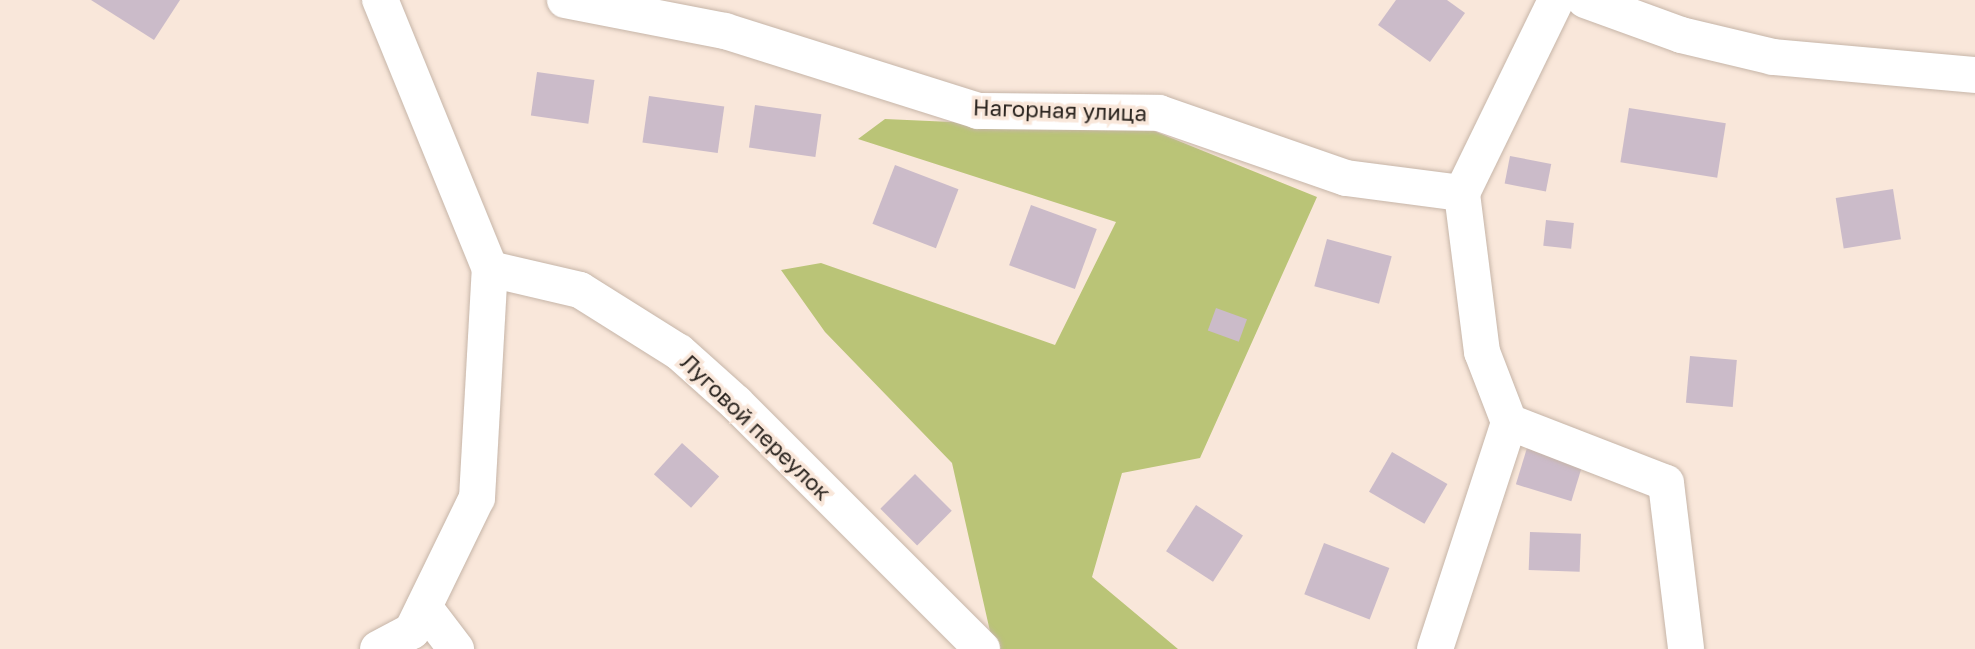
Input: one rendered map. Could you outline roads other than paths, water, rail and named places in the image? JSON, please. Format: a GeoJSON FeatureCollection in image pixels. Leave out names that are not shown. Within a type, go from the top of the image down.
{"type":"FeatureCollection","features":[{"type":"Feature","properties":{"kind":"street"},"geometry":{"type":"LineString","coordinates":[[378,649],[411,629],[477,498],[490,269],[380,0]]}},
{"type":"Feature","properties":{"kind":"street","name":"Нагорная улица"},"geometry":{"type":"LineString","coordinates":[[565,0],[725,31],[978,111],[1159,113],[1346,178],[1462,193]]}},
{"type":"Feature","properties":{"kind":"street"},"geometry":{"type":"LineString","coordinates":[[1435,649],[1509,422],[1482,352],[1462,193],[1556,0]]}},
{"type":"Feature","properties":{"kind":"street"},"geometry":{"type":"LineString","coordinates":[[1585,0],[1681,35],[1773,57],[1975,75]]}},
{"type":"Feature","properties":{"kind":"street","name":"Луговой переулок"},"geometry":{"type":"LineString","coordinates":[[490,269],[580,290],[679,352],[736,403],[982,649]]}},
{"type":"Feature","properties":{"kind":"street"},"geometry":{"type":"LineString","coordinates":[[1509,422],[1666,483],[1686,649]]}},
{"type":"Feature","properties":{"kind":"street"},"geometry":{"type":"LineString","coordinates":[[411,629],[456,649]]}}]}
